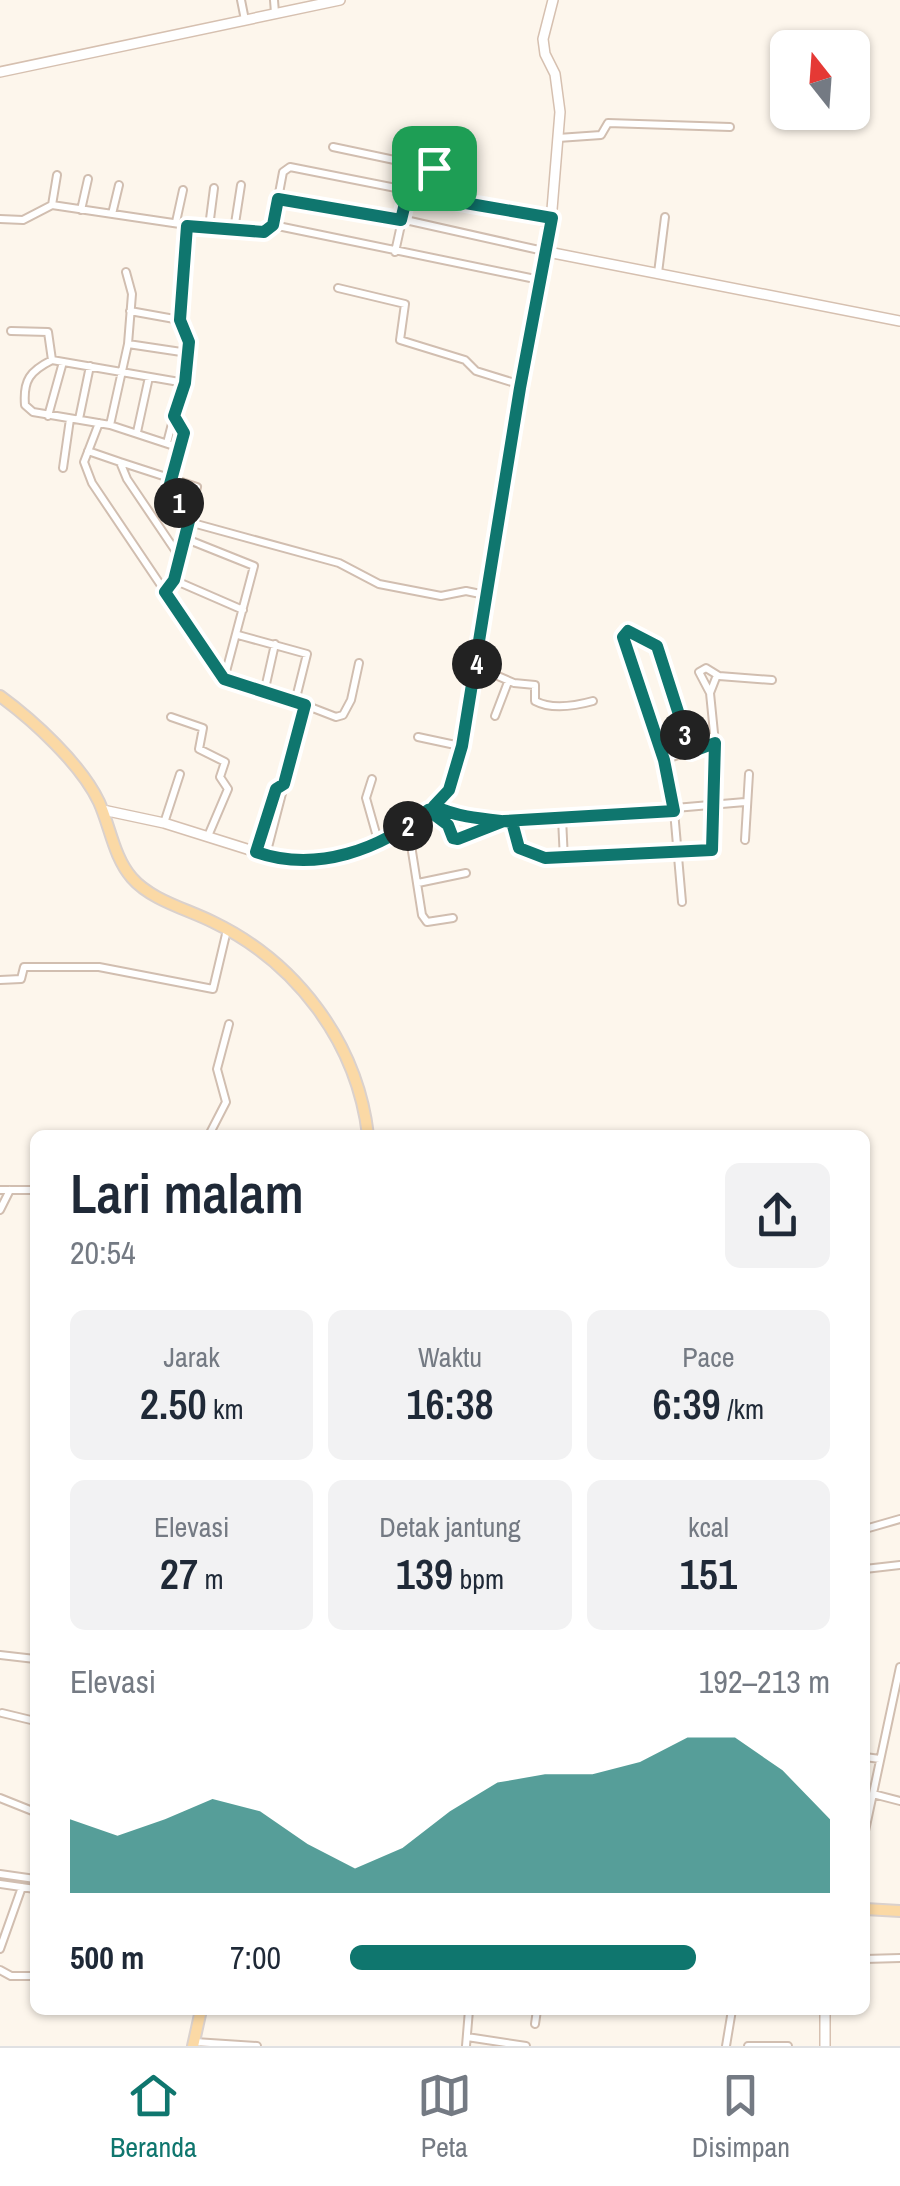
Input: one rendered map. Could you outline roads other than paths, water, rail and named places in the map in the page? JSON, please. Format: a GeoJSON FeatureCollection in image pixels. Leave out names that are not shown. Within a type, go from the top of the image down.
{"type":"FeatureCollection","features":[{"type":"Feature","properties":{"kind":"main road"},"geometry":{"type":"LineString","coordinates":[[0,72],[340,0]]}},
{"type":"Feature","properties":{"kind":"main road"},"geometry":{"type":"LineString","coordinates":[[102,810],[164,822],[261,854],[312,858],[358,852],[379,844],[408,826],[449,790],[462,746],[521,385],[548,252],[558,138],[558,88],[543,39],[553,0]]}},
{"type":"Feature","properties":{"kind":"main road"},"geometry":{"type":"LineString","coordinates":[[548,252],[900,321]]}},
{"type":"Feature","properties":{"kind":"main road"},"geometry":{"type":"LineString","coordinates":[[0,696],[28,718],[86,780],[125,869],[138,884],[228,929],[285,968],[305,990],[347,1059],[364,1107],[367,1130]]}},
{"type":"Feature","properties":{"kind":"main road"},"geometry":{"type":"LineString","coordinates":[[870,1909],[900,1911]]}},
{"type":"Feature","properties":{"kind":"main road"},"geometry":{"type":"LineString","coordinates":[[194,2044],[199,2015]]}},
{"type":"Feature","properties":{"kind":"main road"},"geometry":{"type":"LineString","coordinates":[[825,2046],[826,2015]]}},
{"type":"Feature","properties":{"kind":"street"},"geometry":{"type":"LineString","coordinates":[[241,0],[245,20]]}},
{"type":"Feature","properties":{"kind":"street"},"geometry":{"type":"LineString","coordinates":[[274,0],[275,13]]}},
{"type":"Feature","properties":{"kind":"street"},"geometry":{"type":"LineString","coordinates":[[558,138],[601,135],[606,123],[730,128]]}},
{"type":"Feature","properties":{"kind":"street"},"geometry":{"type":"LineString","coordinates":[[395,252],[414,166],[427,132]]}},
{"type":"Feature","properties":{"kind":"street"},"geometry":{"type":"LineString","coordinates":[[332,147],[438,171],[436,198]]}},
{"type":"Feature","properties":{"kind":"street"},"geometry":{"type":"LineString","coordinates":[[0,219],[23,220],[52,205],[187,226],[264,232],[273,225],[283,172],[290,168],[408,194],[552,218]]}},
{"type":"Feature","properties":{"kind":"street"},"geometry":{"type":"LineString","coordinates":[[52,205],[56,175]]}},
{"type":"Feature","properties":{"kind":"street"},"geometry":{"type":"LineString","coordinates":[[81,210],[88,179]]}},
{"type":"Feature","properties":{"kind":"street"},"geometry":{"type":"LineString","coordinates":[[112,214],[118,185]]}},
{"type":"Feature","properties":{"kind":"street"},"geometry":{"type":"LineString","coordinates":[[234,230],[241,185]]}},
{"type":"Feature","properties":{"kind":"street"},"geometry":{"type":"LineString","coordinates":[[208,227],[214,188]]}},
{"type":"Feature","properties":{"kind":"street"},"geometry":{"type":"LineString","coordinates":[[176,222],[184,190]]}},
{"type":"Feature","properties":{"kind":"street"},"geometry":{"type":"LineString","coordinates":[[278,199],[401,220],[548,252]]}},
{"type":"Feature","properties":{"kind":"street"},"geometry":{"type":"LineString","coordinates":[[658,273],[665,217]]}},
{"type":"Feature","properties":{"kind":"street"},"geometry":{"type":"LineString","coordinates":[[273,225],[540,280]]}},
{"type":"Feature","properties":{"kind":"street"},"geometry":{"type":"LineString","coordinates":[[167,443],[185,383],[188,354],[189,342],[180,320],[187,226]]}},
{"type":"Feature","properties":{"kind":"street"},"geometry":{"type":"LineString","coordinates":[[110,425],[128,344],[132,294],[126,272]]}},
{"type":"Feature","properties":{"kind":"street"},"geometry":{"type":"LineString","coordinates":[[338,288],[405,304],[400,340],[465,360],[476,371],[521,385]]}},
{"type":"Feature","properties":{"kind":"street"},"geometry":{"type":"LineString","coordinates":[[130,311],[180,320]]}},
{"type":"Feature","properties":{"kind":"street"},"geometry":{"type":"LineString","coordinates":[[12,331],[48,332],[52,360]]}},
{"type":"Feature","properties":{"kind":"street"},"geometry":{"type":"LineString","coordinates":[[128,344],[188,354]]}},
{"type":"Feature","properties":{"kind":"street"},"geometry":{"type":"LineString","coordinates":[[180,448],[137,432],[48,416],[27,408],[25,385],[34,369],[52,360],[185,383]]}},
{"type":"Feature","properties":{"kind":"street"},"geometry":{"type":"LineString","coordinates":[[48,416],[63,362]]}},
{"type":"Feature","properties":{"kind":"street"},"geometry":{"type":"LineString","coordinates":[[63,468],[90,366]]}},
{"type":"Feature","properties":{"kind":"street"},"geometry":{"type":"LineString","coordinates":[[137,432],[149,377]]}},
{"type":"Feature","properties":{"kind":"street"},"geometry":{"type":"LineString","coordinates":[[174,416],[184,427],[172,478],[173,492],[189,520],[338,563],[378,584],[442,596],[461,592],[485,595]]}},
{"type":"Feature","properties":{"kind":"street"},"geometry":{"type":"LineString","coordinates":[[99,423],[84,462],[92,483],[224,679],[336,716],[343,715],[351,700],[359,663]]}},
{"type":"Feature","properties":{"kind":"street"},"geometry":{"type":"LineString","coordinates":[[88,451],[197,487],[174,580],[165,592]]}},
{"type":"Feature","properties":{"kind":"street"},"geometry":{"type":"LineString","coordinates":[[120,462],[126,480],[180,557]]}},
{"type":"Feature","properties":{"kind":"street"},"geometry":{"type":"LineString","coordinates":[[184,538],[254,564],[224,679]]}},
{"type":"Feature","properties":{"kind":"street"},"geometry":{"type":"LineString","coordinates":[[174,580],[243,610]]}},
{"type":"Feature","properties":{"kind":"street"},"geometry":{"type":"LineString","coordinates":[[682,902],[674,811],[664,760],[623,637],[626,632],[657,646],[691,752]]}},
{"type":"Feature","properties":{"kind":"street"},"geometry":{"type":"LineString","coordinates":[[238,635],[307,654],[295,702]]}},
{"type":"Feature","properties":{"kind":"street"},"geometry":{"type":"LineString","coordinates":[[264,693],[275,644]]}},
{"type":"Feature","properties":{"kind":"street"},"geometry":{"type":"LineString","coordinates":[[476,668],[508,682],[535,685],[535,698],[541,704],[574,706],[593,701]]}},
{"type":"Feature","properties":{"kind":"street"},"geometry":{"type":"LineString","coordinates":[[508,821],[516,844],[523,851],[564,860],[678,854],[714,848],[715,743],[710,694],[699,672],[706,668],[716,675],[772,680]]}},
{"type":"Feature","properties":{"kind":"street"},"geometry":{"type":"LineString","coordinates":[[710,694],[716,675]]}},
{"type":"Feature","properties":{"kind":"street"},"geometry":{"type":"LineString","coordinates":[[495,716],[508,682]]}},
{"type":"Feature","properties":{"kind":"street"},"geometry":{"type":"LineString","coordinates":[[261,854],[305,705]]}},
{"type":"Feature","properties":{"kind":"street"},"geometry":{"type":"LineString","coordinates":[[172,717],[202,728],[199,748],[225,762],[220,777],[228,789],[208,836]]}},
{"type":"Feature","properties":{"kind":"street"},"geometry":{"type":"LineString","coordinates":[[418,737],[462,746]]}},
{"type":"Feature","properties":{"kind":"street"},"geometry":{"type":"LineString","coordinates":[[664,760],[715,743]]}},
{"type":"Feature","properties":{"kind":"street"},"geometry":{"type":"LineString","coordinates":[[164,822],[180,774]]}},
{"type":"Feature","properties":{"kind":"street"},"geometry":{"type":"LineString","coordinates":[[745,840],[748,774]]}},
{"type":"Feature","properties":{"kind":"street"},"geometry":{"type":"LineString","coordinates":[[372,779],[366,798],[379,844]]}},
{"type":"Feature","properties":{"kind":"street"},"geometry":{"type":"LineString","coordinates":[[431,808],[508,821],[674,811],[745,802]]}},
{"type":"Feature","properties":{"kind":"street"},"geometry":{"type":"LineString","coordinates":[[431,808],[448,825],[453,838],[458,839],[508,821]]}},
{"type":"Feature","properties":{"kind":"street"},"geometry":{"type":"LineString","coordinates":[[448,825],[449,813]]}},
{"type":"Feature","properties":{"kind":"street"},"geometry":{"type":"LineString","coordinates":[[562,818],[564,860]]}},
{"type":"Feature","properties":{"kind":"street"},"geometry":{"type":"LineString","coordinates":[[408,826],[425,920],[453,918]]}},
{"type":"Feature","properties":{"kind":"street"},"geometry":{"type":"LineString","coordinates":[[418,882],[466,873]]}},
{"type":"Feature","properties":{"kind":"street"},"geometry":{"type":"LineString","coordinates":[[0,980],[21,979],[24,968],[92,966],[213,989],[228,929]]}},
{"type":"Feature","properties":{"kind":"street"},"geometry":{"type":"LineString","coordinates":[[212,1130],[226,1102],[217,1068],[229,1024]]}},
{"type":"Feature","properties":{"kind":"street"},"geometry":{"type":"LineString","coordinates":[[0,1190],[30,1190]]}},
{"type":"Feature","properties":{"kind":"street"},"geometry":{"type":"LineString","coordinates":[[0,1210],[10,1190]]}},
{"type":"Feature","properties":{"kind":"street"},"geometry":{"type":"LineString","coordinates":[[870,1527],[900,1519]]}},
{"type":"Feature","properties":{"kind":"street"},"geometry":{"type":"LineString","coordinates":[[870,1568],[900,1565]]}},
{"type":"Feature","properties":{"kind":"street"},"geometry":{"type":"LineString","coordinates":[[0,1655],[30,1658]]}},
{"type":"Feature","properties":{"kind":"street"},"geometry":{"type":"LineString","coordinates":[[870,1808],[900,1667]]}},
{"type":"Feature","properties":{"kind":"street"},"geometry":{"type":"LineString","coordinates":[[2,1713],[30,1720]]}},
{"type":"Feature","properties":{"kind":"street"},"geometry":{"type":"LineString","coordinates":[[870,1757],[880,1759]]}},
{"type":"Feature","properties":{"kind":"street"},"geometry":{"type":"LineString","coordinates":[[873,1794],[900,1800]]}},
{"type":"Feature","properties":{"kind":"street"},"geometry":{"type":"LineString","coordinates":[[0,1798],[30,1810]]}},
{"type":"Feature","properties":{"kind":"street"},"geometry":{"type":"LineString","coordinates":[[0,1874],[30,1878]]}},
{"type":"Feature","properties":{"kind":"street"},"geometry":{"type":"LineString","coordinates":[[0,1884],[30,1888]]}},
{"type":"Feature","properties":{"kind":"street"},"geometry":{"type":"LineString","coordinates":[[0,1950],[22,1887]]}},
{"type":"Feature","properties":{"kind":"street"},"geometry":{"type":"LineString","coordinates":[[870,1959],[900,1958]]}},
{"type":"Feature","properties":{"kind":"street"},"geometry":{"type":"LineString","coordinates":[[0,1970],[12,1976],[30,1976]]}},
{"type":"Feature","properties":{"kind":"street"},"geometry":{"type":"LineString","coordinates":[[466,2046],[469,2015]]}},
{"type":"Feature","properties":{"kind":"street"},"geometry":{"type":"LineString","coordinates":[[535,2024],[536,2015]]}},
{"type":"Feature","properties":{"kind":"street"},"geometry":{"type":"LineString","coordinates":[[726,2046],[731,2015]]}},
{"type":"Feature","properties":{"kind":"street"},"geometry":{"type":"LineString","coordinates":[[467,2036],[526,2046]]}},
{"type":"Feature","properties":{"kind":"street"},"geometry":{"type":"LineString","coordinates":[[194,2044],[257,2046]]}},
{"type":"Feature","properties":{"kind":"street"},"geometry":{"type":"LineString","coordinates":[[748,2046],[788,2046]]}}]}
